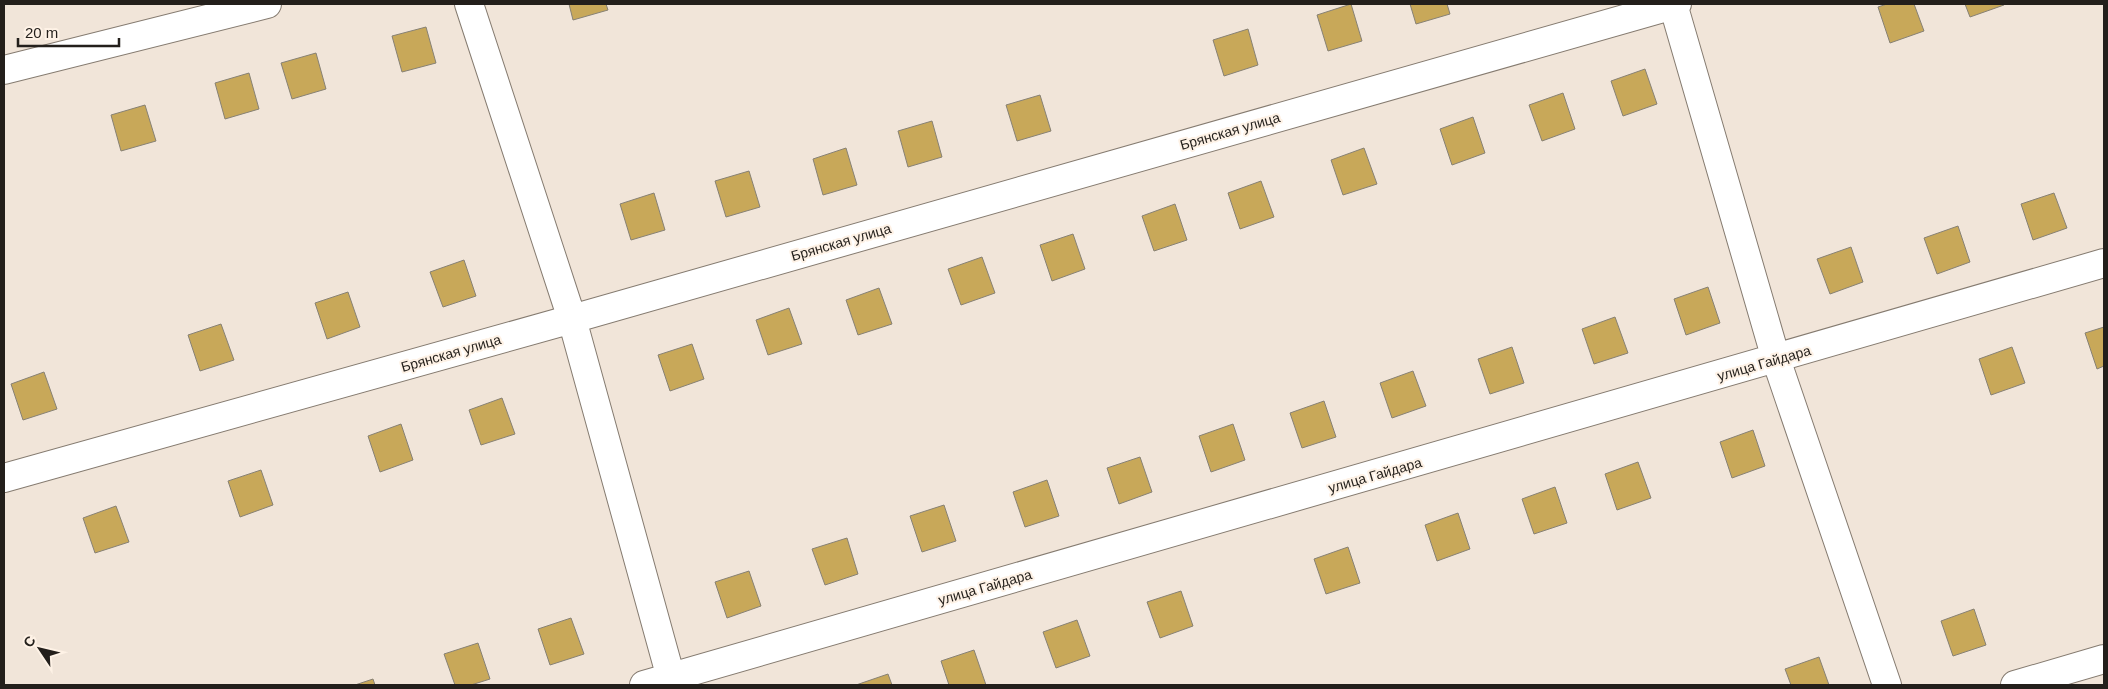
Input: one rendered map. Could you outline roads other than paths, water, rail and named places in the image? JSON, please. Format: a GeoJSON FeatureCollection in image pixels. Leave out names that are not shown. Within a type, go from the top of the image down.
{"type":"FeatureCollection","features":[{"type":"Feature","properties":{"kind":"street"},"geometry":{"type":"LineString","coordinates":[[4,70],[267,4]]}},
{"type":"Feature","properties":{"kind":"street"},"geometry":{"type":"LineString","coordinates":[[469,4],[572,319],[670,678]]}},
{"type":"Feature","properties":{"kind":"street"},"geometry":{"type":"LineString","coordinates":[[1674,4],[1776,359],[1888,685]]}},
{"type":"Feature","properties":{"kind":"street","name":"Брянская улица"},"geometry":{"type":"LineString","coordinates":[[4,478],[572,319],[1674,4]]}},
{"type":"Feature","properties":{"kind":"street","name":"улица Гайдара"},"geometry":{"type":"LineString","coordinates":[[644,685],[2104,263]]}},
{"type":"Feature","properties":{"kind":"street"},"geometry":{"type":"LineString","coordinates":[[2015,685],[2104,659]]}}]}
